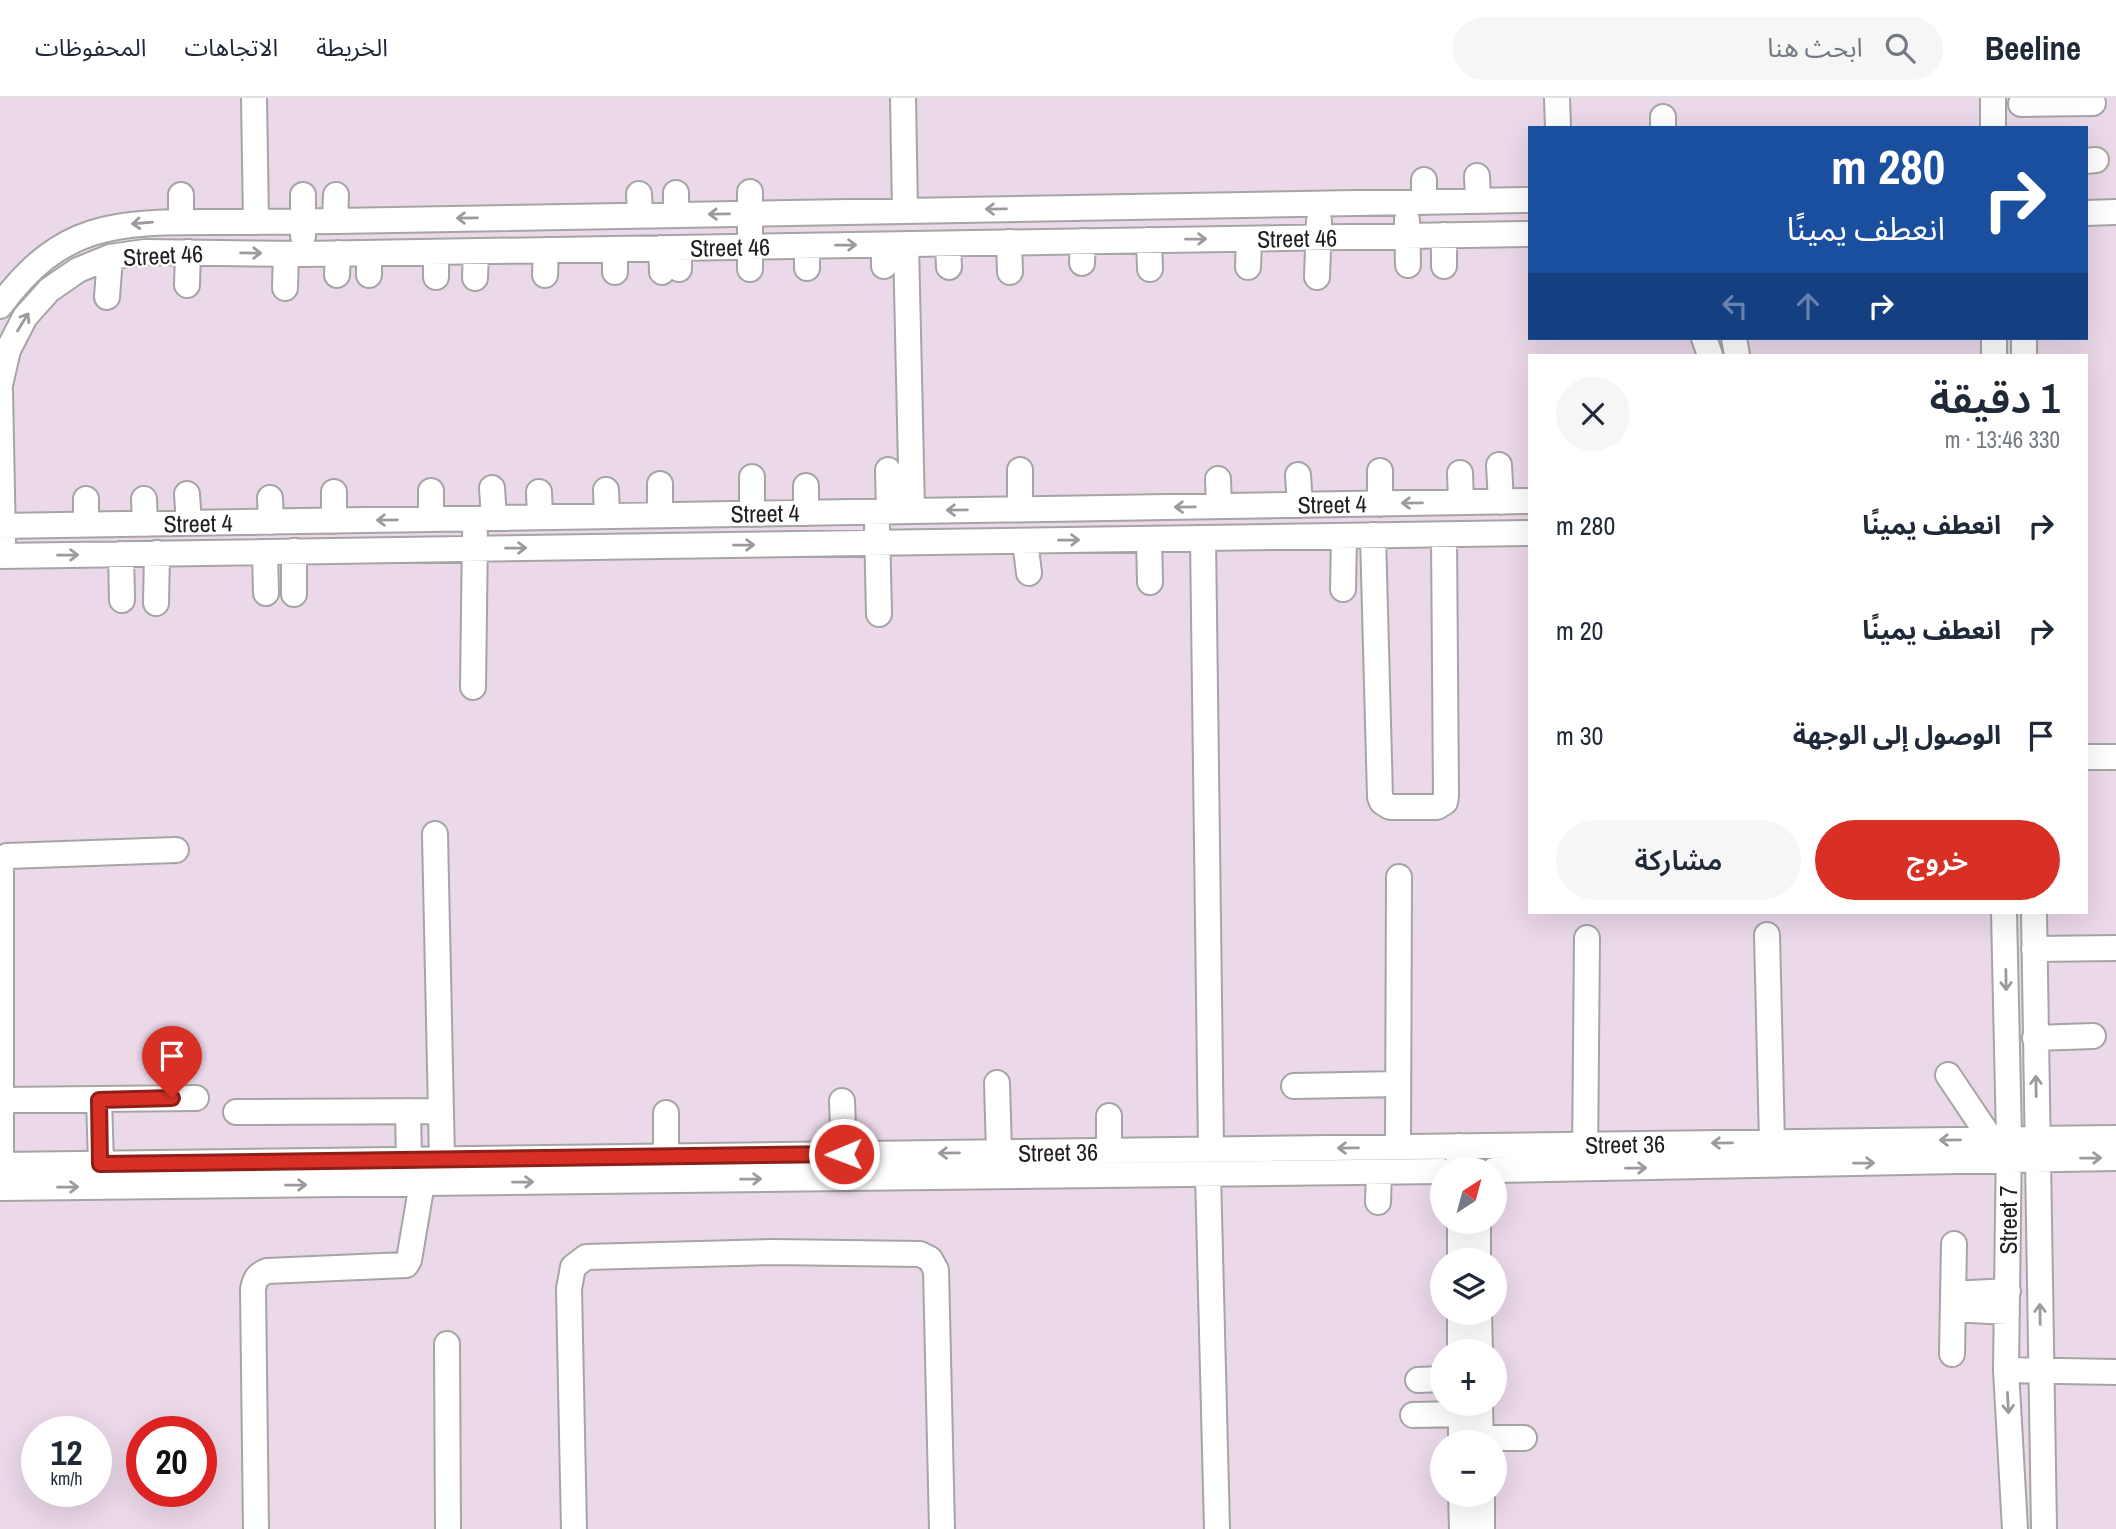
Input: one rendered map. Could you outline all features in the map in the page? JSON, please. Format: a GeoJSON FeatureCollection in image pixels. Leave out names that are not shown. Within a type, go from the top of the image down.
{"type":"FeatureCollection","features":[{"type":"Feature","properties":{"kind":"street"},"geometry":{"type":"LineString","coordinates":[[254,98],[256,222]]}},
{"type":"Feature","properties":{"kind":"street"},"geometry":{"type":"LineString","coordinates":[[903,98],[905,211]]}},
{"type":"Feature","properties":{"kind":"street"},"geometry":{"type":"LineString","coordinates":[[1557,98],[1558,126]]}},
{"type":"Feature","properties":{"kind":"street"},"geometry":{"type":"LineString","coordinates":[[1993,98],[1993,126]]}},
{"type":"Feature","properties":{"kind":"street"},"geometry":{"type":"LineString","coordinates":[[2021,110],[2093,103]]}},
{"type":"Feature","properties":{"kind":"street","name":"Street 46"},"geometry":{"type":"LineString","coordinates":[[0,306],[19,280],[47,256],[79,237],[115,226],[181,222],[335,221],[404,210],[507,207],[563,209],[676,204],[851,204],[905,211],[957,201],[1054,203],[1118,198],[1251,196],[1277,196],[1320,203],[1354,194],[1412,194],[1478,188],[1528,200]]}},
{"type":"Feature","properties":{"kind":"street"},"geometry":{"type":"LineString","coordinates":[[1408,264],[1407,236],[1412,194]]}},
{"type":"Feature","properties":{"kind":"street"},"geometry":{"type":"LineString","coordinates":[[181,195],[181,222]]}},
{"type":"Feature","properties":{"kind":"street"},"geometry":{"type":"LineString","coordinates":[[285,288],[303,221],[303,195]]}},
{"type":"Feature","properties":{"kind":"street"},"geometry":{"type":"LineString","coordinates":[[335,221],[336,195]]}},
{"type":"Feature","properties":{"kind":"street"},"geometry":{"type":"LineString","coordinates":[[750,203],[750,258]]}},
{"type":"Feature","properties":{"kind":"street"},"geometry":{"type":"LineString","coordinates":[[1040,242],[1054,203]]}},
{"type":"Feature","properties":{"kind":"street"},"geometry":{"type":"LineString","coordinates":[[1317,276],[1320,203]]}},
{"type":"Feature","properties":{"kind":"street"},"geometry":{"type":"LineString","coordinates":[[550,258],[563,209]]}},
{"type":"Feature","properties":{"kind":"street"},"geometry":{"type":"LineString","coordinates":[[2088,213],[2116,212]]}},
{"type":"Feature","properties":{"kind":"street","name":"Street 46"},"geometry":{"type":"LineString","coordinates":[[0,385],[8,350],[25,317],[49,289],[78,270],[110,257],[145,252],[295,254],[338,264],[369,264],[436,252],[476,251],[550,258],[615,260],[807,257],[892,251],[948,255],[1009,242],[1040,242],[1083,252],[1149,240],[1528,234]]}},
{"type":"Feature","properties":{"kind":"street"},"geometry":{"type":"LineString","coordinates":[[1444,235],[1444,266]]}},
{"type":"Feature","properties":{"kind":"street"},"geometry":{"type":"LineString","coordinates":[[1248,267],[1249,239]]}},
{"type":"Feature","properties":{"kind":"street"},"geometry":{"type":"LineString","coordinates":[[1149,240],[1150,269]]}},
{"type":"Feature","properties":{"kind":"street"},"geometry":{"type":"LineString","coordinates":[[1009,242],[1010,272]]}},
{"type":"Feature","properties":{"kind":"street"},"geometry":{"type":"LineString","coordinates":[[475,278],[476,251]]}},
{"type":"Feature","properties":{"kind":"street"},"geometry":{"type":"LineString","coordinates":[[879,614],[877,543],[892,511],[892,251]]}},
{"type":"Feature","properties":{"kind":"street"},"geometry":{"type":"LineString","coordinates":[[187,285],[188,252]]}},
{"type":"Feature","properties":{"kind":"street"},"geometry":{"type":"LineString","coordinates":[[436,252],[436,277]]}},
{"type":"Feature","properties":{"kind":"street"},"geometry":{"type":"LineString","coordinates":[[107,297],[110,257]]}},
{"type":"Feature","properties":{"kind":"street"},"geometry":{"type":"LineString","coordinates":[[0,391],[2,556]]}},
{"type":"Feature","properties":{"kind":"street"},"geometry":{"type":"LineString","coordinates":[[1499,465],[1501,502]]}},
{"type":"Feature","properties":{"kind":"street"},"geometry":{"type":"LineString","coordinates":[[888,470],[892,511]]}},
{"type":"Feature","properties":{"kind":"street"},"geometry":{"type":"LineString","coordinates":[[1020,470],[1020,509]]}},
{"type":"Feature","properties":{"kind":"street"},"geometry":{"type":"LineString","coordinates":[[1380,471],[1380,504]]}},
{"type":"Feature","properties":{"kind":"street"},"geometry":{"type":"LineString","coordinates":[[1460,473],[1461,502]]}},
{"type":"Feature","properties":{"kind":"street"},"geometry":{"type":"LineString","coordinates":[[1298,475],[1300,505]]}},
{"type":"Feature","properties":{"kind":"street"},"geometry":{"type":"LineString","coordinates":[[752,477],[752,514]]}},
{"type":"Feature","properties":{"kind":"street"},"geometry":{"type":"LineString","coordinates":[[1219,479],[1219,506]]}},
{"type":"Feature","properties":{"kind":"street"},"geometry":{"type":"LineString","coordinates":[[660,484],[682,546]]}},
{"type":"Feature","properties":{"kind":"street"},"geometry":{"type":"LineString","coordinates":[[806,486],[806,513]]}},
{"type":"Feature","properties":{"kind":"street"},"geometry":{"type":"LineString","coordinates":[[473,687],[475,549],[492,488]]}},
{"type":"Feature","properties":{"kind":"street"},"geometry":{"type":"LineString","coordinates":[[606,490],[607,516]]}},
{"type":"Feature","properties":{"kind":"street"},"geometry":{"type":"LineString","coordinates":[[431,491],[431,519]]}},
{"type":"Feature","properties":{"kind":"street"},"geometry":{"type":"LineString","coordinates":[[334,492],[334,521]]}},
{"type":"Feature","properties":{"kind":"street"},"geometry":{"type":"LineString","coordinates":[[539,492],[540,517]]}},
{"type":"Feature","properties":{"kind":"street"},"geometry":{"type":"LineString","coordinates":[[187,494],[189,523]]}},
{"type":"Feature","properties":{"kind":"street"},"geometry":{"type":"LineString","coordinates":[[86,499],[86,524]]}},
{"type":"Feature","properties":{"kind":"street"},"geometry":{"type":"LineString","coordinates":[[144,499],[145,524]]}},
{"type":"Feature","properties":{"kind":"street","name":"Street 4"},"geometry":{"type":"LineString","coordinates":[[1,526],[189,523],[271,510],[334,521],[1528,501]]}},
{"type":"Feature","properties":{"kind":"street"},"geometry":{"type":"LineString","coordinates":[[1127,508],[1150,582]]}},
{"type":"Feature","properties":{"kind":"street","name":"Street 4"},"geometry":{"type":"LineString","coordinates":[[2,556],[1528,533]]}},
{"type":"Feature","properties":{"kind":"street"},"geometry":{"type":"LineString","coordinates":[[1373,536],[1380,797],[1382,802],[1390,807],[1437,807],[1445,802],[1446,796],[1444,535]]}},
{"type":"Feature","properties":{"kind":"street"},"geometry":{"type":"LineString","coordinates":[[1343,589],[1344,536]]}},
{"type":"Feature","properties":{"kind":"street"},"geometry":{"type":"LineString","coordinates":[[1203,538],[1217,1529]]}},
{"type":"Feature","properties":{"kind":"street"},"geometry":{"type":"LineString","coordinates":[[1025,541],[1028,573]]}},
{"type":"Feature","properties":{"kind":"street"},"geometry":{"type":"LineString","coordinates":[[294,551],[295,594]]}},
{"type":"Feature","properties":{"kind":"street"},"geometry":{"type":"LineString","coordinates":[[265,552],[266,593]]}},
{"type":"Feature","properties":{"kind":"street"},"geometry":{"type":"LineString","coordinates":[[156,603],[158,553]]}},
{"type":"Feature","properties":{"kind":"street"},"geometry":{"type":"LineString","coordinates":[[121,554],[122,600]]}},
{"type":"Feature","properties":{"kind":"street"},"geometry":{"type":"LineString","coordinates":[[2088,757],[2116,757]]}},
{"type":"Feature","properties":{"kind":"street"},"geometry":{"type":"LineString","coordinates":[[256,1529],[254,1280],[258,1274],[267,1271],[406,1265],[409,1260],[424,1166],[442,1111],[435,834]]}},
{"type":"Feature","properties":{"kind":"street"},"geometry":{"type":"LineString","coordinates":[[9,1174],[0,1100],[3,859],[8,856],[176,850]]}},
{"type":"Feature","properties":{"kind":"street"},"geometry":{"type":"LineString","coordinates":[[1398,1147],[1399,877]]}},
{"type":"Feature","properties":{"kind":"street","name":"Street 7"},"geometry":{"type":"LineString","coordinates":[[2004,914],[2003,1146],[2007,1370],[2015,1529]]}},
{"type":"Feature","properties":{"kind":"street","name":"Street 7"},"geometry":{"type":"LineString","coordinates":[[2034,914],[2045,1529]]}},
{"type":"Feature","properties":{"kind":"street"},"geometry":{"type":"LineString","coordinates":[[1767,935],[1772,1142]]}},
{"type":"Feature","properties":{"kind":"street"},"geometry":{"type":"LineString","coordinates":[[1585,1157],[1587,938]]}},
{"type":"Feature","properties":{"kind":"street"},"geometry":{"type":"LineString","coordinates":[[2034,949],[2116,948]]}},
{"type":"Feature","properties":{"kind":"street"},"geometry":{"type":"LineString","coordinates":[[2035,1038],[2093,1036]]}},
{"type":"Feature","properties":{"kind":"street"},"geometry":{"type":"LineString","coordinates":[[1948,1075],[2003,1146]]}},
{"type":"Feature","properties":{"kind":"street"},"geometry":{"type":"LineString","coordinates":[[997,1083],[999,1152]]}},
{"type":"Feature","properties":{"kind":"street"},"geometry":{"type":"LineString","coordinates":[[1294,1086],[1398,1084]]}},
{"type":"Feature","properties":{"kind":"street"},"geometry":{"type":"LineString","coordinates":[[0,1100],[196,1098]]}},
{"type":"Feature","properties":{"kind":"street"},"geometry":{"type":"LineString","coordinates":[[99,1100],[100,1164]]}},
{"type":"Feature","properties":{"kind":"street"},"geometry":{"type":"LineString","coordinates":[[842,1101],[844,1154]]}},
{"type":"Feature","properties":{"kind":"street"},"geometry":{"type":"LineString","coordinates":[[408,1111],[424,1166]]}},
{"type":"Feature","properties":{"kind":"street"},"geometry":{"type":"LineString","coordinates":[[236,1112],[442,1111]]}},
{"type":"Feature","properties":{"kind":"street"},"geometry":{"type":"LineString","coordinates":[[666,1113],[666,1157]]}},
{"type":"Feature","properties":{"kind":"street"},"geometry":{"type":"LineString","coordinates":[[1109,1116],[1109,1151]]}},
{"type":"Feature","properties":{"kind":"street","name":"Street 36"},"geometry":{"type":"LineString","coordinates":[[2037,1149],[2116,1138]]}},
{"type":"Feature","properties":{"kind":"street","name":"Street 36"},"geometry":{"type":"LineString","coordinates":[[1507,1168],[1585,1157],[1772,1142],[2003,1146],[2116,1158]]}},
{"type":"Feature","properties":{"kind":"street","name":"Street 36"},"geometry":{"type":"LineString","coordinates":[[1507,1158],[2003,1146]]}},
{"type":"Feature","properties":{"kind":"street","name":"Street 36"},"geometry":{"type":"LineString","coordinates":[[9,1174],[100,1164],[424,1166],[1210,1162],[1398,1147],[1462,1157]]}},
{"type":"Feature","properties":{"kind":"street","name":"Street 36"},"geometry":{"type":"LineString","coordinates":[[9,1174],[424,1166],[666,1157],[1109,1151],[1210,1162],[1379,1172],[1430,1171]]}},
{"type":"Feature","properties":{"kind":"street"},"geometry":{"type":"LineString","coordinates":[[1378,1202],[1379,1172]]}},
{"type":"Feature","properties":{"kind":"street"},"geometry":{"type":"LineString","coordinates":[[1952,1354],[1955,1244]]}},
{"type":"Feature","properties":{"kind":"street"},"geometry":{"type":"LineString","coordinates":[[573,1529],[569,1289],[573,1267],[586,1257],[773,1252],[920,1254],[930,1259],[936,1270],[942,1529]]}},
{"type":"Feature","properties":{"kind":"street"},"geometry":{"type":"LineString","coordinates":[[1953,1301],[2007,1301]]}},
{"type":"Feature","properties":{"kind":"street"},"geometry":{"type":"LineString","coordinates":[[447,1344],[448,1529]]}},
{"type":"Feature","properties":{"kind":"street"},"geometry":{"type":"LineString","coordinates":[[2007,1370],[2116,1372]]}},
{"type":"Feature","properties":{"kind":"street"},"geometry":{"type":"LineString","coordinates":[[1413,1416],[1430,1413]]}},
{"type":"Feature","properties":{"kind":"street"},"geometry":{"type":"LineString","coordinates":[[1507,1439],[1524,1438]]}},
{"type":"Feature","properties":{"kind":"street"},"geometry":{"type":"LineString","coordinates":[[1461,1507],[1462,1529]]}},
{"type":"Feature","properties":{"kind":"street"},"geometry":{"type":"LineString","coordinates":[[1482,1507],[1482,1529]]}},
{"type":"Feature","properties":{"kind":"shaded area"},"geometry":{"type":"Polygon","coordinates":[[[0,98],[2116,98],[2116,1529],[0,1529],[0,98]]]}},
{"type":"Feature","properties":{"kind":"route"},"geometry":{"type":"LineString","coordinates":[[172,1098],[99,1100],[100,1164],[844,1154]]}}]}
